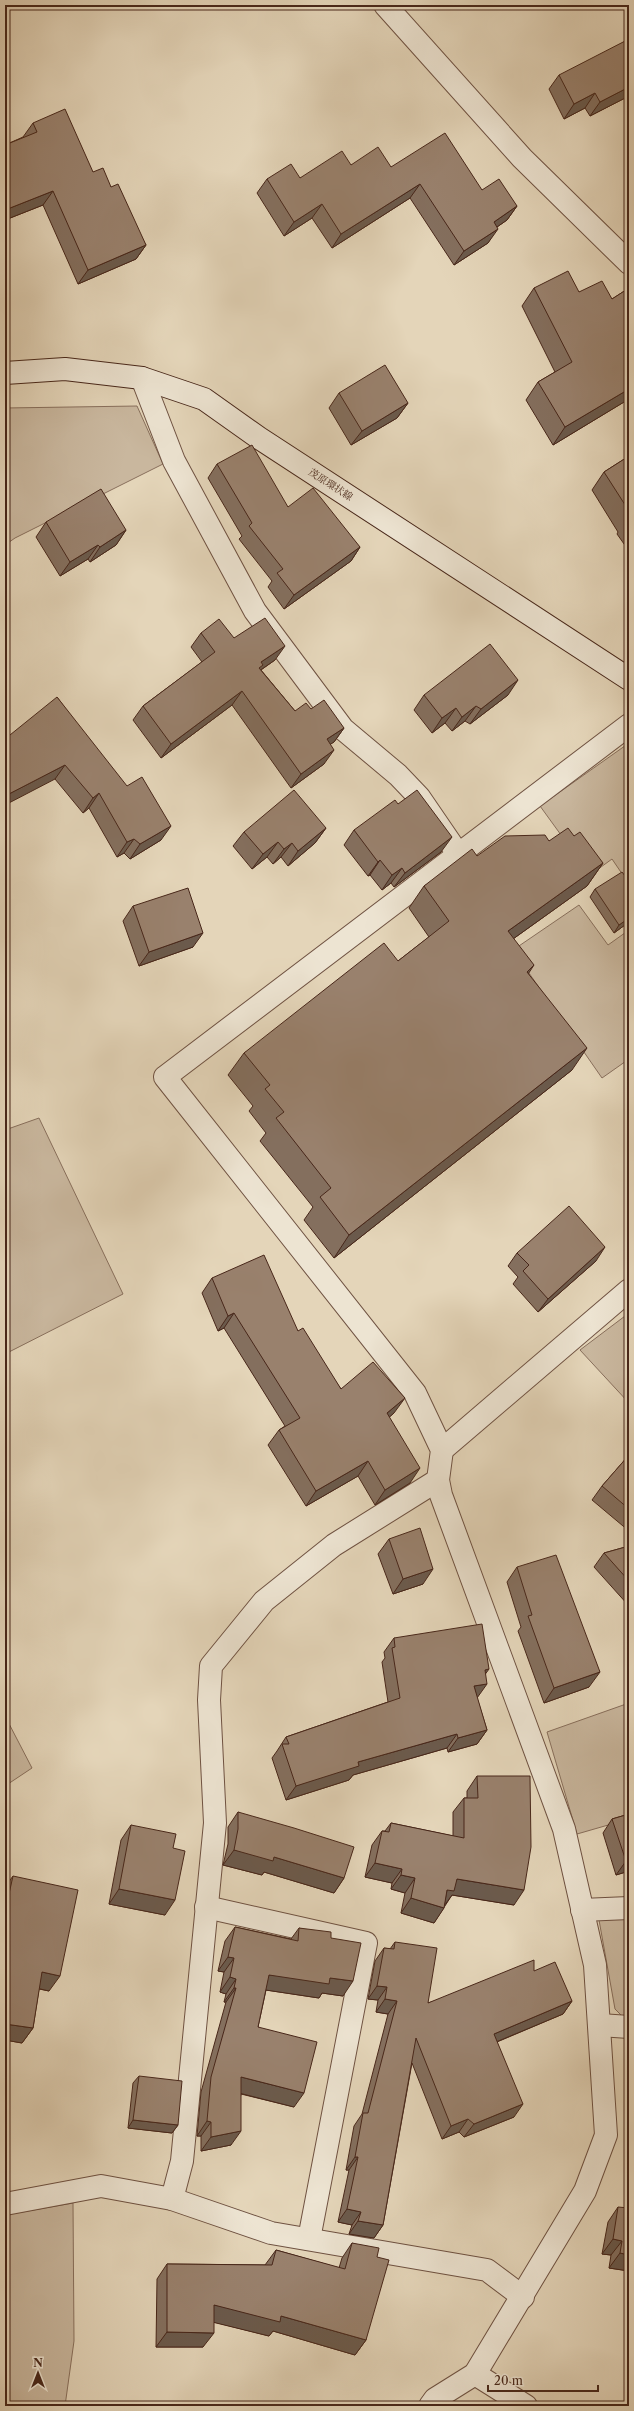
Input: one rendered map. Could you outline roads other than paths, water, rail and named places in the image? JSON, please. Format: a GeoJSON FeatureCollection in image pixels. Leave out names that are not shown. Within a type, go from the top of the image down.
{"type":"FeatureCollection","features":[{"type":"Feature","properties":{"kind":"street"},"geometry":{"type":"LineString","coordinates":[[385,5],[522,158],[629,263]]}},
{"type":"Feature","properties":{"kind":"street","name":"茂原環状線"},"geometry":{"type":"LineString","coordinates":[[5,373],[65,369],[142,378],[204,399],[259,438],[629,679]]}},
{"type":"Feature","properties":{"kind":"street"},"geometry":{"type":"LineString","coordinates":[[142,378],[174,461],[255,611],[343,730],[398,775],[419,797],[458,854]]}},
{"type":"Feature","properties":{"kind":"street"},"geometry":{"type":"LineString","coordinates":[[430,2406],[435,2399],[475,2374],[523,2297],[585,2191],[606,2135],[595,1965],[564,1830],[441,1495],[438,1480],[442,1450],[415,1393],[165,1077],[629,725]]}},
{"type":"Feature","properties":{"kind":"street"},"geometry":{"type":"LineString","coordinates":[[442,1450],[629,1290]]}},
{"type":"Feature","properties":{"kind":"street"},"geometry":{"type":"LineString","coordinates":[[172,2199],[182,2161],[215,1823],[209,1700],[211,1666],[264,1600],[334,1545],[438,1480]]}},
{"type":"Feature","properties":{"kind":"street"},"geometry":{"type":"LineString","coordinates":[[206,1907],[366,1943],[308,2239]]}},
{"type":"Feature","properties":{"kind":"street"},"geometry":{"type":"LineString","coordinates":[[582,1910],[629,1908]]}},
{"type":"Feature","properties":{"kind":"street"},"geometry":{"type":"LineString","coordinates":[[600,2025],[629,2027]]}},
{"type":"Feature","properties":{"kind":"street"},"geometry":{"type":"LineString","coordinates":[[5,2204],[100,2186],[172,2199],[271,2233],[488,2270],[523,2297]]}},
{"type":"Feature","properties":{"kind":"street"},"geometry":{"type":"LineString","coordinates":[[475,2374],[526,2406]]}}]}
